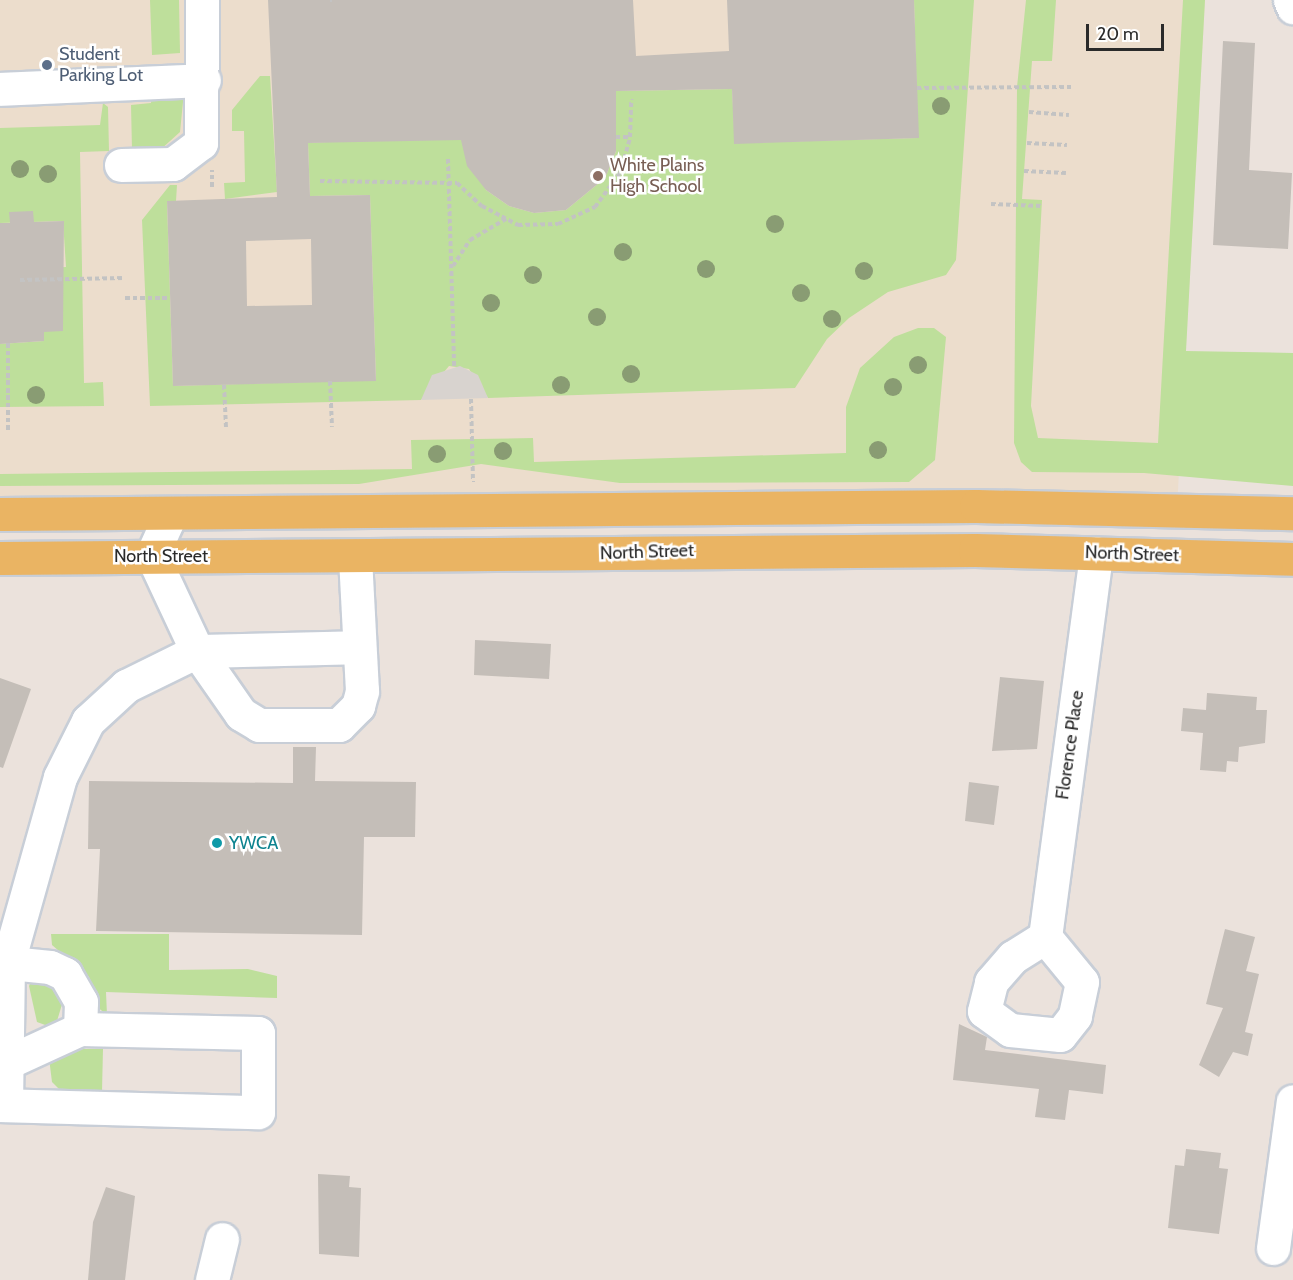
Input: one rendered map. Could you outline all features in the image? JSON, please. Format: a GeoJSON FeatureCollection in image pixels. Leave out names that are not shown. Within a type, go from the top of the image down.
{"type":"FeatureCollection","features":[{"type":"Feature","properties":{"kind":"main road"},"geometry":{"type":"LineString","coordinates":[[0,514],[976,506],[1293,513]]}},
{"type":"Feature","properties":{"kind":"main road","name":"North Street"},"geometry":{"type":"LineString","coordinates":[[0,558],[152,555],[355,556],[656,550],[1096,553],[1293,559]]}},
{"type":"Feature","properties":{"kind":"street"},"geometry":{"type":"LineString","coordinates":[[121,165],[173,164],[195,151],[204,132],[202,0]]}},
{"type":"Feature","properties":{"kind":"street"},"geometry":{"type":"LineString","coordinates":[[1290,0],[1293,7]]}},
{"type":"Feature","properties":{"kind":"street"},"geometry":{"type":"LineString","coordinates":[[0,89],[204,80]]}},
{"type":"Feature","properties":{"kind":"street"},"geometry":{"type":"LineString","coordinates":[[171,513],[152,555],[197,651],[249,722],[339,725],[358,706],[363,691],[355,556]]}},
{"type":"Feature","properties":{"kind":"street","name":"Florence Place"},"geometry":{"type":"LineString","coordinates":[[1045,937],[1096,553]]}},
{"type":"Feature","properties":{"kind":"street"},"geometry":{"type":"LineString","coordinates":[[8,1062],[80,1029],[258,1033],[258,1112],[3,1105],[8,1062],[4,962],[60,777],[88,721],[126,686],[197,651],[359,647]]}},
{"type":"Feature","properties":{"kind":"street"},"geometry":{"type":"LineString","coordinates":[[4,962],[50,967],[65,975],[81,1002],[80,1029]]}},
{"type":"Feature","properties":{"kind":"street"},"geometry":{"type":"LineString","coordinates":[[1273,1248],[1293,1101]]}},
{"type":"Feature","properties":{"kind":"street"},"geometry":{"type":"LineString","coordinates":[[212,1280],[222,1239]]}},
{"type":"Feature","properties":{"kind":"path"},"geometry":{"type":"LineString","coordinates":[[917,88],[1071,87]]}},
{"type":"Feature","properties":{"kind":"path"},"geometry":{"type":"LineString","coordinates":[[320,181],[457,183],[506,219],[558,224],[595,207],[621,174],[630,137],[631,99]]}},
{"type":"Feature","properties":{"kind":"path"},"geometry":{"type":"LineString","coordinates":[[1029,112],[1069,115]]}},
{"type":"Feature","properties":{"kind":"path"},"geometry":{"type":"LineString","coordinates":[[616,137],[630,137]]}},
{"type":"Feature","properties":{"kind":"path"},"geometry":{"type":"LineString","coordinates":[[1027,143],[1067,145]]}},
{"type":"Feature","properties":{"kind":"path"},"geometry":{"type":"LineString","coordinates":[[448,159],[453,267],[454,366]]}},
{"type":"Feature","properties":{"kind":"path"},"geometry":{"type":"LineString","coordinates":[[1024,171],[1066,173]]}},
{"type":"Feature","properties":{"kind":"path"},"geometry":{"type":"LineString","coordinates":[[991,204],[1042,206]]}},
{"type":"Feature","properties":{"kind":"path"},"geometry":{"type":"LineString","coordinates":[[453,267],[470,240],[506,219]]}},
{"type":"Feature","properties":{"kind":"path"},"geometry":{"type":"LineString","coordinates":[[20,280],[124,278]]}},
{"type":"Feature","properties":{"kind":"path"},"geometry":{"type":"LineString","coordinates":[[125,298],[170,298]]}},
{"type":"Feature","properties":{"kind":"path"},"geometry":{"type":"LineString","coordinates":[[8,343],[9,431]]}},
{"type":"Feature","properties":{"kind":"path"},"geometry":{"type":"LineString","coordinates":[[330,381],[332,427]]}},
{"type":"Feature","properties":{"kind":"path"},"geometry":{"type":"LineString","coordinates":[[224,385],[226,428]]}},
{"type":"Feature","properties":{"kind":"path"},"geometry":{"type":"LineString","coordinates":[[471,399],[473,471]]}},
{"type":"Feature","properties":{"kind":"shaded area","name":"White Plains High School"},"geometry":{"type":"Polygon","coordinates":[[[0,0],[1205,0],[1177,508],[0,514],[0,0]]]}},
{"type":"Feature","properties":{"kind":"shaded area"},"geometry":{"type":"Polygon","coordinates":[[[460,366],[478,375],[488,398],[421,400],[432,375],[460,366]]]}},
{"type":"Feature","properties":{"kind":"green space"},"geometry":{"type":"Polygon","coordinates":[[[150,0],[179,0],[180,53],[152,55],[150,0]]]}},
{"type":"Feature","properties":{"kind":"green space"},"geometry":{"type":"Polygon","coordinates":[[[914,0],[974,0],[956,260],[946,275],[888,292],[849,318],[827,339],[795,388],[488,398],[469,369],[449,366],[421,400],[150,406],[142,220],[170,185],[177,185],[176,201],[167,202],[173,386],[376,380],[370,195],[310,196],[308,143],[460,135],[486,190],[509,206],[534,213],[566,210],[605,178],[616,151],[616,91],[732,89],[735,143],[918,138],[914,0]]]}},
{"type":"Feature","properties":{"kind":"green space"},"geometry":{"type":"Polygon","coordinates":[[[1026,0],[1056,0],[1052,61],[1032,61],[1022,199],[1042,200],[1031,406],[1038,438],[1158,443],[1183,0],[1205,0],[1186,351],[1293,353],[1293,486],[1144,473],[1032,472],[1021,462],[1014,443],[1017,87],[1026,0]]]}},
{"type":"Feature","properties":{"kind":"green space"},"geometry":{"type":"Polygon","coordinates":[[[260,76],[270,76],[277,192],[225,199],[224,183],[245,182],[244,131],[232,131],[232,110],[260,76]]]}},
{"type":"Feature","properties":{"kind":"green space"},"geometry":{"type":"Polygon","coordinates":[[[152,91],[184,92],[180,132],[159,151],[132,150],[131,105],[151,103],[152,91]]]}},
{"type":"Feature","properties":{"kind":"green space"},"geometry":{"type":"Polygon","coordinates":[[[103,103],[108,107],[109,151],[80,152],[84,383],[103,382],[104,406],[0,407],[0,344],[44,341],[20,269],[66,267],[63,221],[0,223],[0,128],[100,125],[103,103]]]}},
{"type":"Feature","properties":{"kind":"green space"},"geometry":{"type":"Polygon","coordinates":[[[918,328],[934,328],[946,337],[935,460],[909,482],[620,483],[481,464],[359,484],[0,486],[0,474],[412,469],[411,440],[533,438],[534,462],[846,453],[846,407],[860,368],[894,337],[918,328]]]}},
{"type":"Feature","properties":{"kind":"green space"},"geometry":{"type":"Polygon","coordinates":[[[51,934],[169,934],[169,970],[248,969],[277,976],[277,998],[106,992],[107,1015],[96,1006],[89,977],[52,945],[51,934]]]}},
{"type":"Feature","properties":{"kind":"green space"},"geometry":{"type":"Polygon","coordinates":[[[34,975],[58,988],[63,1001],[57,1021],[48,1026],[37,1022],[29,986],[34,975]]]}},
{"type":"Feature","properties":{"kind":"green space"},"geometry":{"type":"Polygon","coordinates":[[[78,1049],[103,1049],[102,1091],[60,1090],[52,1082],[49,1058],[78,1049]]]}},
{"type":"Feature","properties":{"kind":"building"},"geometry":{"type":"Polygon","coordinates":[[[268,0],[633,0],[636,56],[729,51],[727,0],[914,0],[919,138],[734,144],[732,89],[616,91],[616,151],[605,178],[566,210],[534,213],[509,206],[486,190],[467,166],[461,140],[308,143],[310,196],[370,195],[376,381],[173,386],[167,201],[277,197],[268,0]],[[311,239],[246,241],[247,306],[312,305],[311,239]]]}},
{"type":"Feature","properties":{"kind":"building"},"geometry":{"type":"Polygon","coordinates":[[[1223,41],[1255,43],[1249,170],[1292,173],[1288,249],[1213,245],[1223,41]]]}},
{"type":"Feature","properties":{"kind":"building"},"geometry":{"type":"Polygon","coordinates":[[[33,211],[34,222],[64,221],[63,331],[44,332],[44,341],[0,344],[0,223],[10,223],[9,212],[33,211]]]}},
{"type":"Feature","properties":{"kind":"building"},"geometry":{"type":"Polygon","coordinates":[[[475,640],[551,644],[549,679],[474,675],[475,640]]]}},
{"type":"Feature","properties":{"kind":"building"},"geometry":{"type":"Polygon","coordinates":[[[1000,677],[1044,681],[1037,749],[992,751],[1000,677]]]}},
{"type":"Feature","properties":{"kind":"building"},"geometry":{"type":"Polygon","coordinates":[[[0,678],[31,689],[3,768],[0,767],[0,678]]]}},
{"type":"Feature","properties":{"kind":"building"},"geometry":{"type":"Polygon","coordinates":[[[1207,693],[1257,697],[1256,710],[1267,710],[1265,743],[1239,747],[1238,762],[1227,761],[1226,772],[1200,770],[1203,733],[1181,731],[1183,708],[1206,710],[1207,693]]]}},
{"type":"Feature","properties":{"kind":"building","name":"YWCA"},"geometry":{"type":"Polygon","coordinates":[[[293,747],[316,747],[315,781],[416,782],[415,837],[364,837],[362,935],[96,931],[100,849],[88,849],[89,781],[293,783],[293,747]]]}},
{"type":"Feature","properties":{"kind":"building"},"geometry":{"type":"Polygon","coordinates":[[[969,782],[999,786],[994,825],[965,821],[969,782]]]}},
{"type":"Feature","properties":{"kind":"building"},"geometry":{"type":"Polygon","coordinates":[[[1225,929],[1255,937],[1246,971],[1259,974],[1245,1032],[1253,1034],[1248,1056],[1233,1052],[1219,1077],[1199,1065],[1223,1008],[1206,1004],[1225,929]]]}},
{"type":"Feature","properties":{"kind":"building"},"geometry":{"type":"Polygon","coordinates":[[[959,1024],[987,1037],[985,1050],[1106,1065],[1103,1094],[1069,1090],[1065,1120],[1035,1117],[1039,1089],[953,1080],[959,1024]]]}},
{"type":"Feature","properties":{"kind":"building"},"geometry":{"type":"Polygon","coordinates":[[[1186,1149],[1221,1153],[1219,1168],[1228,1169],[1219,1234],[1168,1228],[1175,1165],[1184,1166],[1186,1149]]]}},
{"type":"Feature","properties":{"kind":"building"},"geometry":{"type":"Polygon","coordinates":[[[318,1174],[350,1176],[349,1187],[361,1188],[359,1257],[319,1254],[318,1174]]]}},
{"type":"Feature","properties":{"kind":"building"},"geometry":{"type":"Polygon","coordinates":[[[106,1187],[135,1196],[125,1280],[88,1280],[93,1222],[106,1187]]]}},
{"type":"Feature","properties":{"kind":"place","name":"Student Parking Lot"},"geometry":{"type":"Point","coordinates":[47,65]}},
{"type":"Feature","properties":{"kind":"place","name":"White Plains High School"},"geometry":{"type":"Point","coordinates":[598,176]}},
{"type":"Feature","properties":{"kind":"place","name":"YWCA"},"geometry":{"type":"Point","coordinates":[217,843]}}]}
